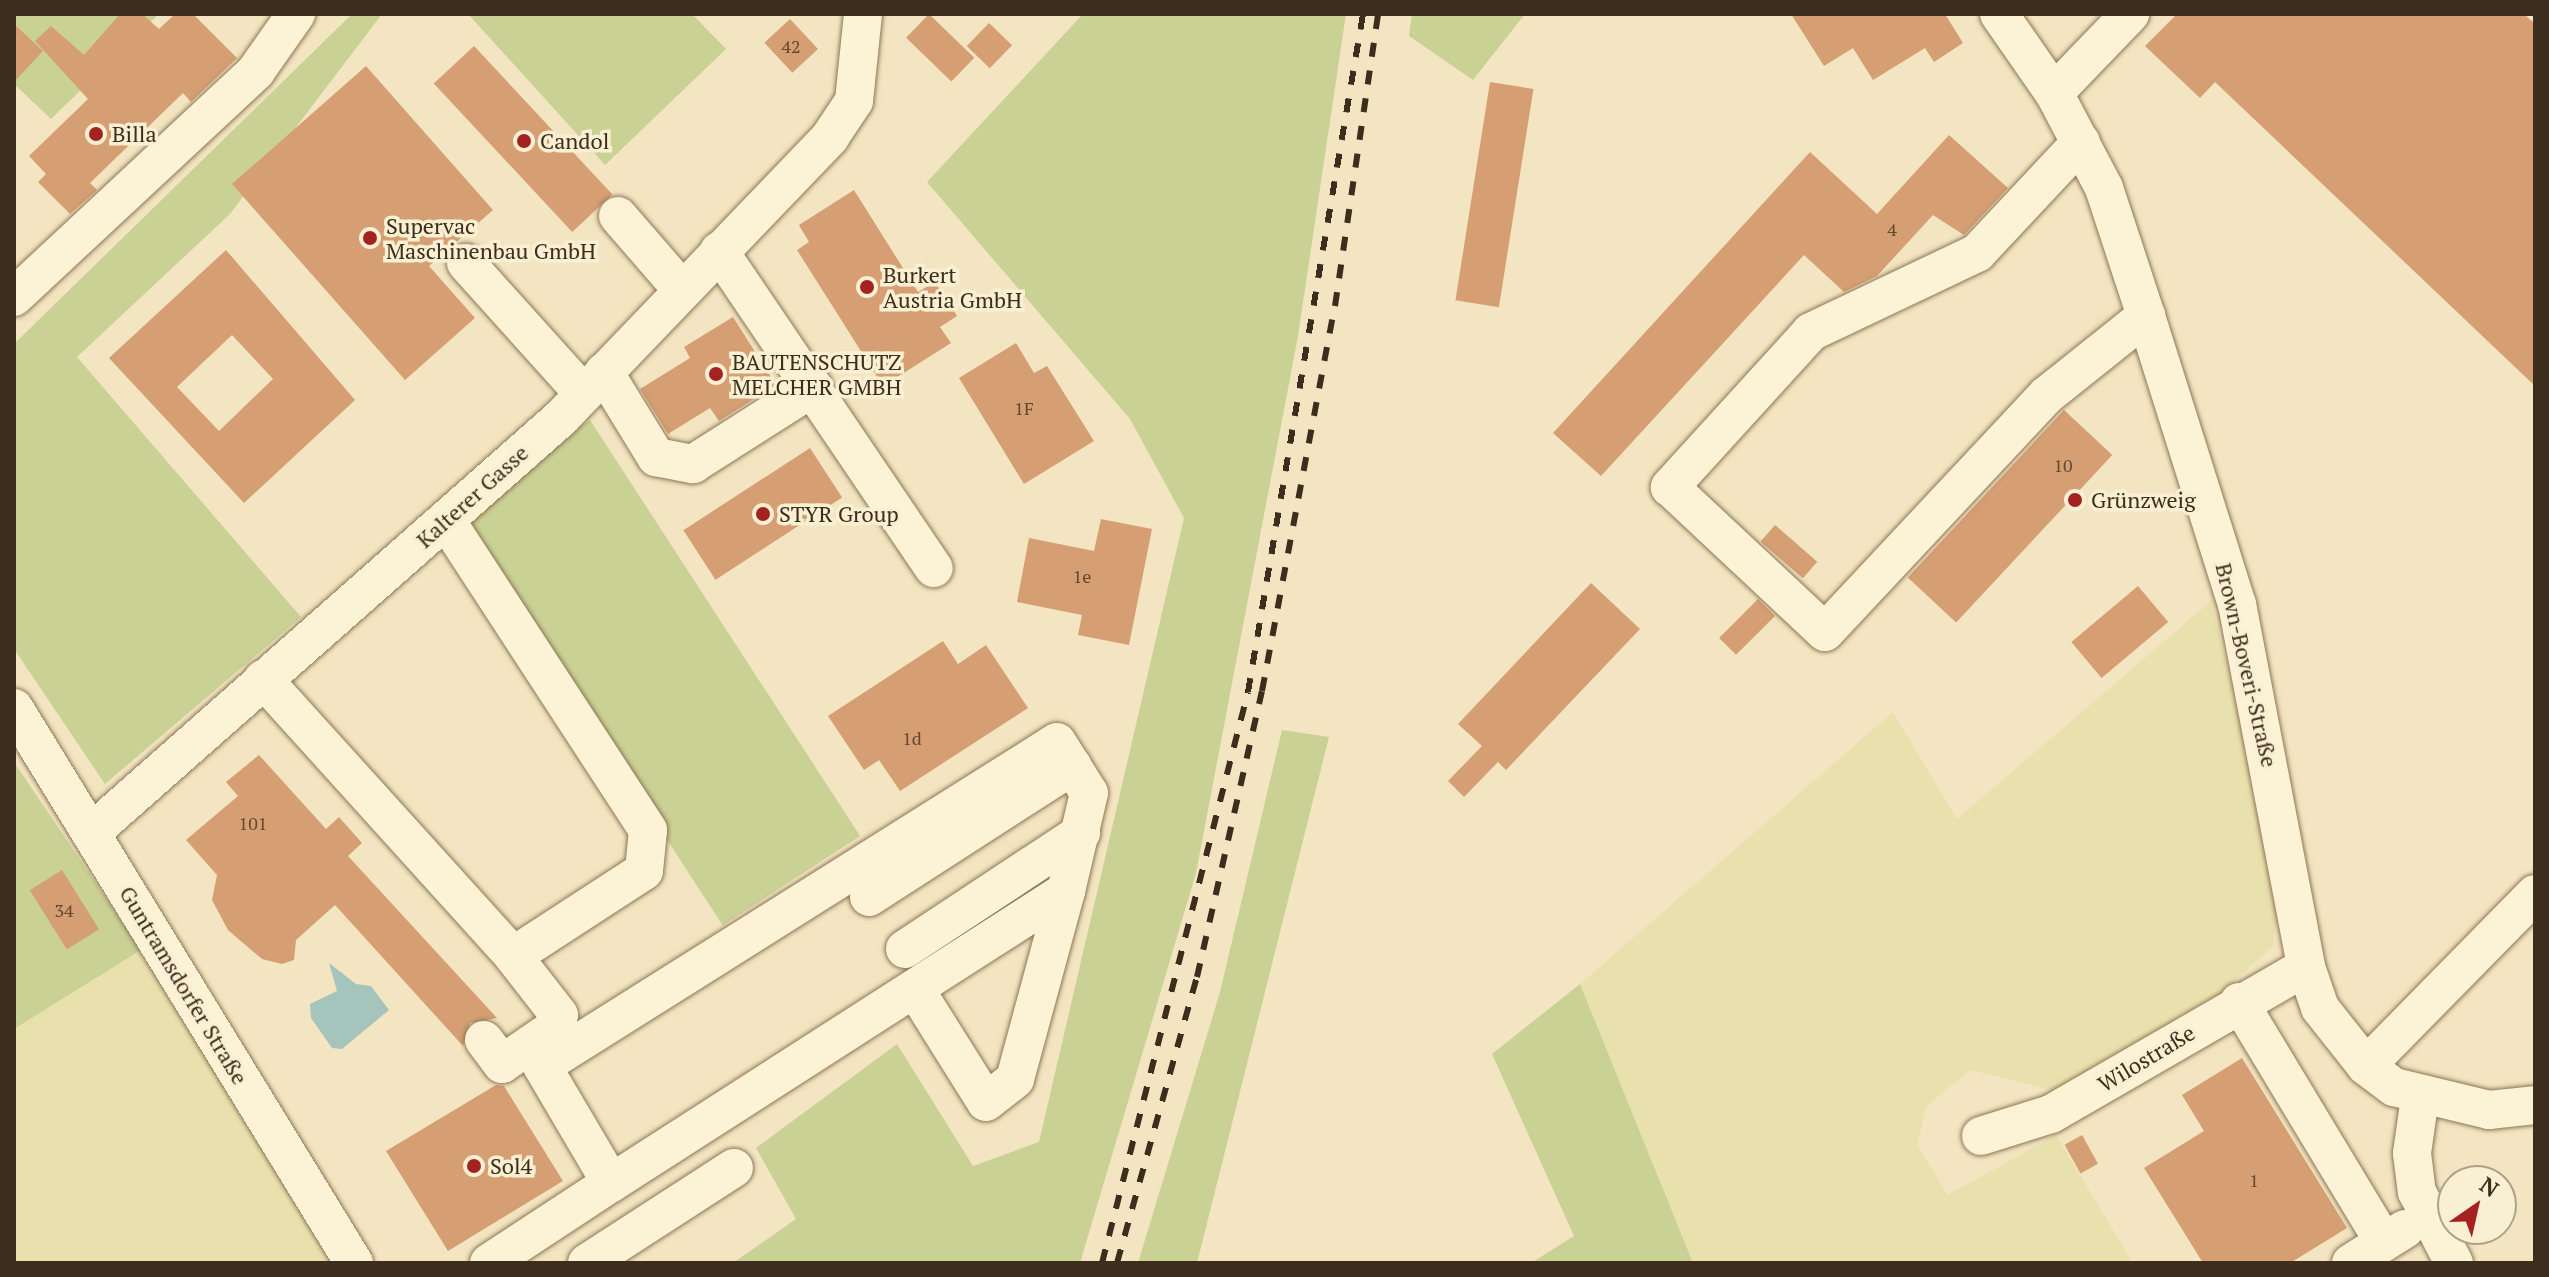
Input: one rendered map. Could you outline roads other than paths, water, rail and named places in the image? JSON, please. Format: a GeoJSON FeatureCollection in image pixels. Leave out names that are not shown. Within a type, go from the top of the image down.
{"type":"FeatureCollection","features":[{"type":"Feature","properties":{"kind":"street"},"geometry":{"type":"LineString","coordinates":[[14,297],[146,190],[256,71],[296,14]]}},
{"type":"Feature","properties":{"kind":"street","name":"Brown-Boveri-Straße"},"geometry":{"type":"LineString","coordinates":[[1999,14],[2054,93],[2104,188],[2146,316],[2251,658],[2306,967],[2320,1008],[2366,1066],[2420,1097],[2489,1110],[2535,1105]]}},
{"type":"Feature","properties":{"kind":"street"},"geometry":{"type":"LineString","coordinates":[[2054,93],[2130,14]]}},
{"type":"Feature","properties":{"kind":"street","name":"Kalterer Gasse"},"geometry":{"type":"LineString","coordinates":[[92,832],[263,679],[320,609],[446,520],[594,383],[830,137],[854,101],[863,23]]}},
{"type":"Feature","properties":{"kind":"street"},"geometry":{"type":"LineString","coordinates":[[2081,142],[1977,253],[1811,332],[1670,487],[1825,632],[2047,395],[2146,316]]}},
{"type":"Feature","properties":{"kind":"street"},"geometry":{"type":"LineString","coordinates":[[618,216],[682,290]]}},
{"type":"Feature","properties":{"kind":"street"},"geometry":{"type":"LineString","coordinates":[[719,251],[934,568]]}},
{"type":"Feature","properties":{"kind":"street"},"geometry":{"type":"LineString","coordinates":[[466,263],[594,383],[656,457],[693,464],[814,387]]}},
{"type":"Feature","properties":{"kind":"street"},"geometry":{"type":"LineString","coordinates":[[446,520],[648,830],[644,871],[513,956]]}},
{"type":"Feature","properties":{"kind":"street"},"geometry":{"type":"LineString","coordinates":[[263,679],[513,956],[559,1015],[553,1029],[502,1064],[484,1040]]}},
{"type":"Feature","properties":{"kind":"street","name":"Guntramsdorfer Straße"},"geometry":{"type":"LineString","coordinates":[[14,708],[354,1263]]}},
{"type":"Feature","properties":{"kind":"street"},"geometry":{"type":"LineString","coordinates":[[611,1183],[542,1066],[1057,742],[1089,793],[1015,1079],[986,1102],[915,989]]}},
{"type":"Feature","properties":{"kind":"street"},"geometry":{"type":"LineString","coordinates":[[869,897],[1072,766]]}},
{"type":"Feature","properties":{"kind":"street"},"geometry":{"type":"LineString","coordinates":[[905,949],[1081,833]]}},
{"type":"Feature","properties":{"kind":"street"},"geometry":{"type":"LineString","coordinates":[[489,1263],[1066,891]]}},
{"type":"Feature","properties":{"kind":"street"},"geometry":{"type":"LineString","coordinates":[[2366,1066],[2535,894]]}},
{"type":"Feature","properties":{"kind":"street","name":"Wilostraße"},"geometry":{"type":"LineString","coordinates":[[1981,1136],[2051,1114],[2239,1002],[2306,967]]}},
{"type":"Feature","properties":{"kind":"street"},"geometry":{"type":"LineString","coordinates":[[2239,1002],[2384,1242]]}},
{"type":"Feature","properties":{"kind":"street"},"geometry":{"type":"LineString","coordinates":[[2420,1097],[2412,1153],[2428,1214],[2454,1263]]}},
{"type":"Feature","properties":{"kind":"street"},"geometry":{"type":"LineString","coordinates":[[587,1263],[734,1168]]}},
{"type":"Feature","properties":{"kind":"street"},"geometry":{"type":"LineString","coordinates":[[2351,1263],[2428,1214]]}},
{"type":"Feature","properties":{"kind":"water"},"geometry":{"type":"Polygon","coordinates":[[[329,963],[356,984],[371,986],[389,1010],[342,1049],[332,1048],[311,1018],[310,1004],[337,991],[329,963]]]}},
{"type":"Feature","properties":{"kind":"railway"},"geometry":{"type":"LineString","coordinates":[[1102,1263],[1248,692],[1363,14]]}},
{"type":"Feature","properties":{"kind":"railway"},"geometry":{"type":"LineString","coordinates":[[1117,1263],[1197,977],[1262,691],[1335,306],[1378,14]]}},
{"type":"Feature","properties":{"kind":"place","name":"Billa"},"geometry":{"type":"Point","coordinates":[96,134]}},
{"type":"Feature","properties":{"kind":"place","name":"Candol"},"geometry":{"type":"Point","coordinates":[524,141]}},
{"type":"Feature","properties":{"kind":"place","name":"Supervac Maschinenbau GmbH"},"geometry":{"type":"Point","coordinates":[370,238]}},
{"type":"Feature","properties":{"kind":"place","name":"Burkert Austria GmbH"},"geometry":{"type":"Point","coordinates":[867,287]}},
{"type":"Feature","properties":{"kind":"place","name":"BAUTENSCHUTZ MELCHER GMBH"},"geometry":{"type":"Point","coordinates":[716,374]}},
{"type":"Feature","properties":{"kind":"place","name":"Grünzweig"},"geometry":{"type":"Point","coordinates":[2075,500]}},
{"type":"Feature","properties":{"kind":"place","name":"STYR Group"},"geometry":{"type":"Point","coordinates":[763,514]}},
{"type":"Feature","properties":{"kind":"place","name":"Sol4"},"geometry":{"type":"Point","coordinates":[474,1166]}}]}
